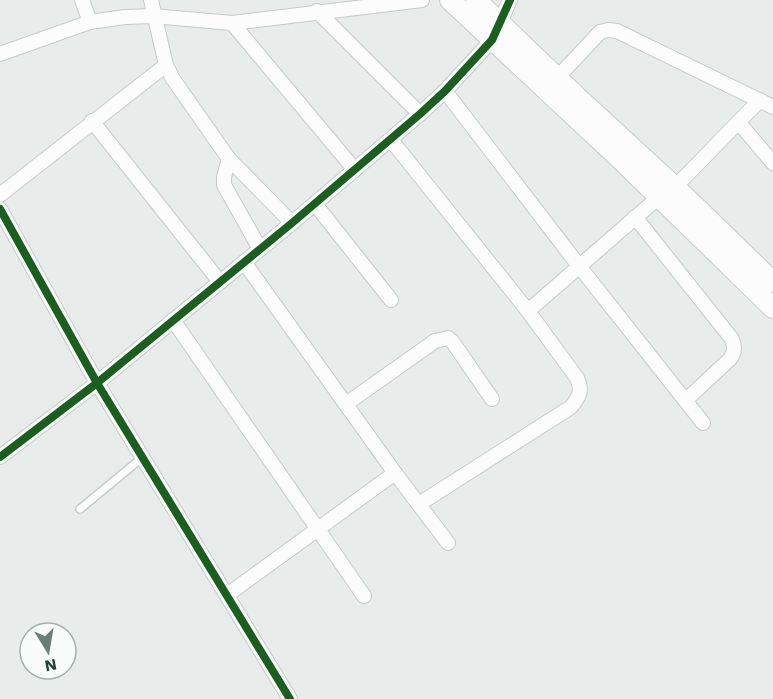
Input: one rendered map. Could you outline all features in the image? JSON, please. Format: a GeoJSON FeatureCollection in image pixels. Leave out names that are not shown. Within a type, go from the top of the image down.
{"type":"FeatureCollection","features":[{"type":"Feature","properties":{"kind":"main road"},"geometry":{"type":"LineString","coordinates":[[450,0],[557,78],[667,192],[773,308]]}},
{"type":"Feature","properties":{"kind":"main road"},"geometry":{"type":"LineString","coordinates":[[476,0],[496,32],[619,158],[667,192],[773,282]]}},
{"type":"Feature","properties":{"kind":"street"},"geometry":{"type":"LineString","coordinates":[[82,0],[90,22]]}},
{"type":"Feature","properties":{"kind":"street"},"geometry":{"type":"LineString","coordinates":[[151,0],[166,65],[173,79],[229,159],[292,223]]}},
{"type":"Feature","properties":{"kind":"street"},"geometry":{"type":"LineString","coordinates":[[0,54],[90,22],[125,17],[153,16],[232,23],[422,0]]}},
{"type":"Feature","properties":{"kind":"street"},"geometry":{"type":"LineString","coordinates":[[0,457],[97,383],[315,204],[445,92],[496,32],[510,0]]}},
{"type":"Feature","properties":{"kind":"street"},"geometry":{"type":"LineString","coordinates":[[317,11],[420,114]]}},
{"type":"Feature","properties":{"kind":"street"},"geometry":{"type":"LineString","coordinates":[[232,23],[355,170]]}},
{"type":"Feature","properties":{"kind":"street"},"geometry":{"type":"LineString","coordinates":[[557,78],[593,37],[600,32],[617,31],[773,107]]}},
{"type":"Feature","properties":{"kind":"street"},"geometry":{"type":"LineString","coordinates":[[0,195],[166,65]]}},
{"type":"Feature","properties":{"kind":"street"},"geometry":{"type":"LineString","coordinates":[[445,92],[703,423]]}},
{"type":"Feature","properties":{"kind":"street"},"geometry":{"type":"LineString","coordinates":[[528,311],[667,192],[760,100]]}},
{"type":"Feature","properties":{"kind":"street"},"geometry":{"type":"LineString","coordinates":[[92,121],[220,282]]}},
{"type":"Feature","properties":{"kind":"street"},"geometry":{"type":"LineString","coordinates":[[739,123],[773,163]]}},
{"type":"Feature","properties":{"kind":"street"},"geometry":{"type":"LineString","coordinates":[[391,140],[528,311],[581,386],[578,399],[571,406],[419,504]]}},
{"type":"Feature","properties":{"kind":"street"},"geometry":{"type":"LineString","coordinates":[[229,159],[224,185],[260,249]]}},
{"type":"Feature","properties":{"kind":"street"},"geometry":{"type":"LineString","coordinates":[[315,204],[391,300]]}},
{"type":"Feature","properties":{"kind":"street"},"geometry":{"type":"LineString","coordinates":[[0,209],[97,383],[290,699]]}},
{"type":"Feature","properties":{"kind":"street"},"geometry":{"type":"LineString","coordinates":[[635,218],[732,339],[735,346],[735,352],[730,359],[686,400]]}},
{"type":"Feature","properties":{"kind":"street"},"geometry":{"type":"LineString","coordinates":[[244,262],[448,543]]}},
{"type":"Feature","properties":{"kind":"street"},"geometry":{"type":"LineString","coordinates":[[173,320],[364,596]]}},
{"type":"Feature","properties":{"kind":"street"},"geometry":{"type":"LineString","coordinates":[[346,404],[435,341],[448,338],[492,399]]}},
{"type":"Feature","properties":{"kind":"street"},"geometry":{"type":"LineString","coordinates":[[227,595],[395,473]]}},
{"type":"Feature","properties":{"kind":"lane"},"geometry":{"type":"LineString","coordinates":[[80,509],[144,457]]}},
{"type":"Feature","properties":{"kind":"cycle path"},"geometry":{"type":"LineString","coordinates":[[0,457],[97,383],[292,223],[420,114],[445,91],[492,40],[510,0]]}},
{"type":"Feature","properties":{"kind":"cycle path"},"geometry":{"type":"LineString","coordinates":[[0,209],[97,383],[290,699]]}}]}
